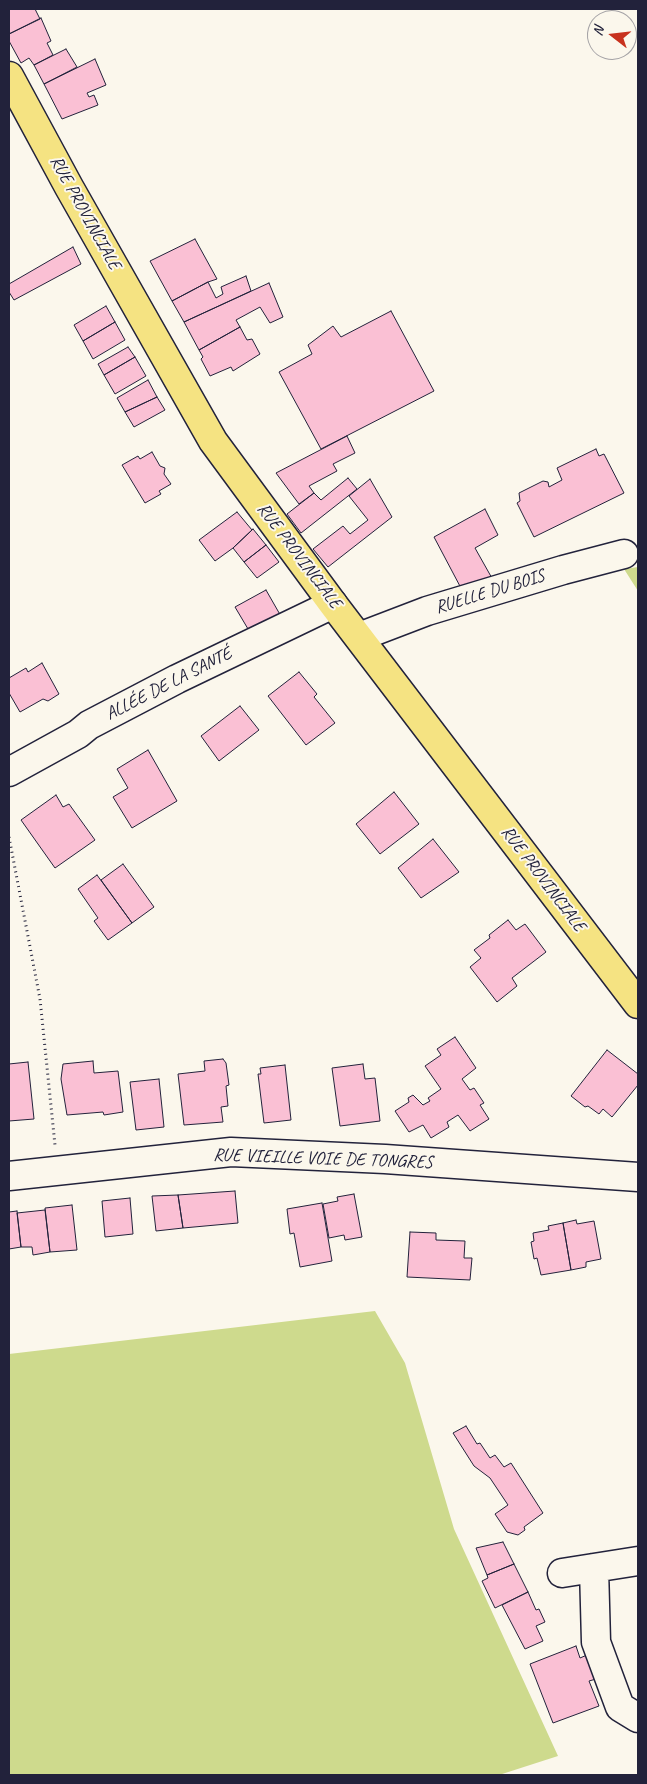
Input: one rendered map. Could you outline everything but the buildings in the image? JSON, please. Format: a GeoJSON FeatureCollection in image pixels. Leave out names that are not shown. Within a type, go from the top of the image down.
{"type":"FeatureCollection","features":[{"type":"Feature","properties":{"kind":"main road","name":"RUE PROVINCIALE"},"geometry":{"type":"LineString","coordinates":[[9,76],[69,187],[213,441],[334,604],[638,1004]]}},
{"type":"Feature","properties":{"kind":"street","name":"RUELLE DU BOIS"},"geometry":{"type":"LineString","coordinates":[[359,637],[427,611],[563,570],[624,554]]}},
{"type":"Feature","properties":{"kind":"street","name":"ALLÉE DE LA SANTÉ"},"geometry":{"type":"LineString","coordinates":[[9,772],[78,734],[89,725],[168,683],[334,604]]}},
{"type":"Feature","properties":{"kind":"street","name":"RUE VIEILLE VOIE DE TONGRES"},"geometry":{"type":"LineString","coordinates":[[9,1176],[231,1152],[638,1177]]}},
{"type":"Feature","properties":{"kind":"street"},"geometry":{"type":"LineString","coordinates":[[562,1573],[638,1561]]}},
{"type":"Feature","properties":{"kind":"street"},"geometry":{"type":"LineString","coordinates":[[594,1568],[596,1642],[620,1707],[638,1718]]}},
{"type":"Feature","properties":{"kind":"path"},"geometry":{"type":"LineString","coordinates":[[9,837],[40,999],[58,1171]]}},
{"type":"Feature","properties":{"kind":"green space"},"geometry":{"type":"Polygon","coordinates":[[[638,567],[638,591],[624,569],[638,567]]]}},
{"type":"Feature","properties":{"kind":"green space"},"geometry":{"type":"Polygon","coordinates":[[[375,1311],[405,1363],[454,1529],[558,1756],[499,1775],[9,1775],[9,1354],[375,1311]]]}}]}
